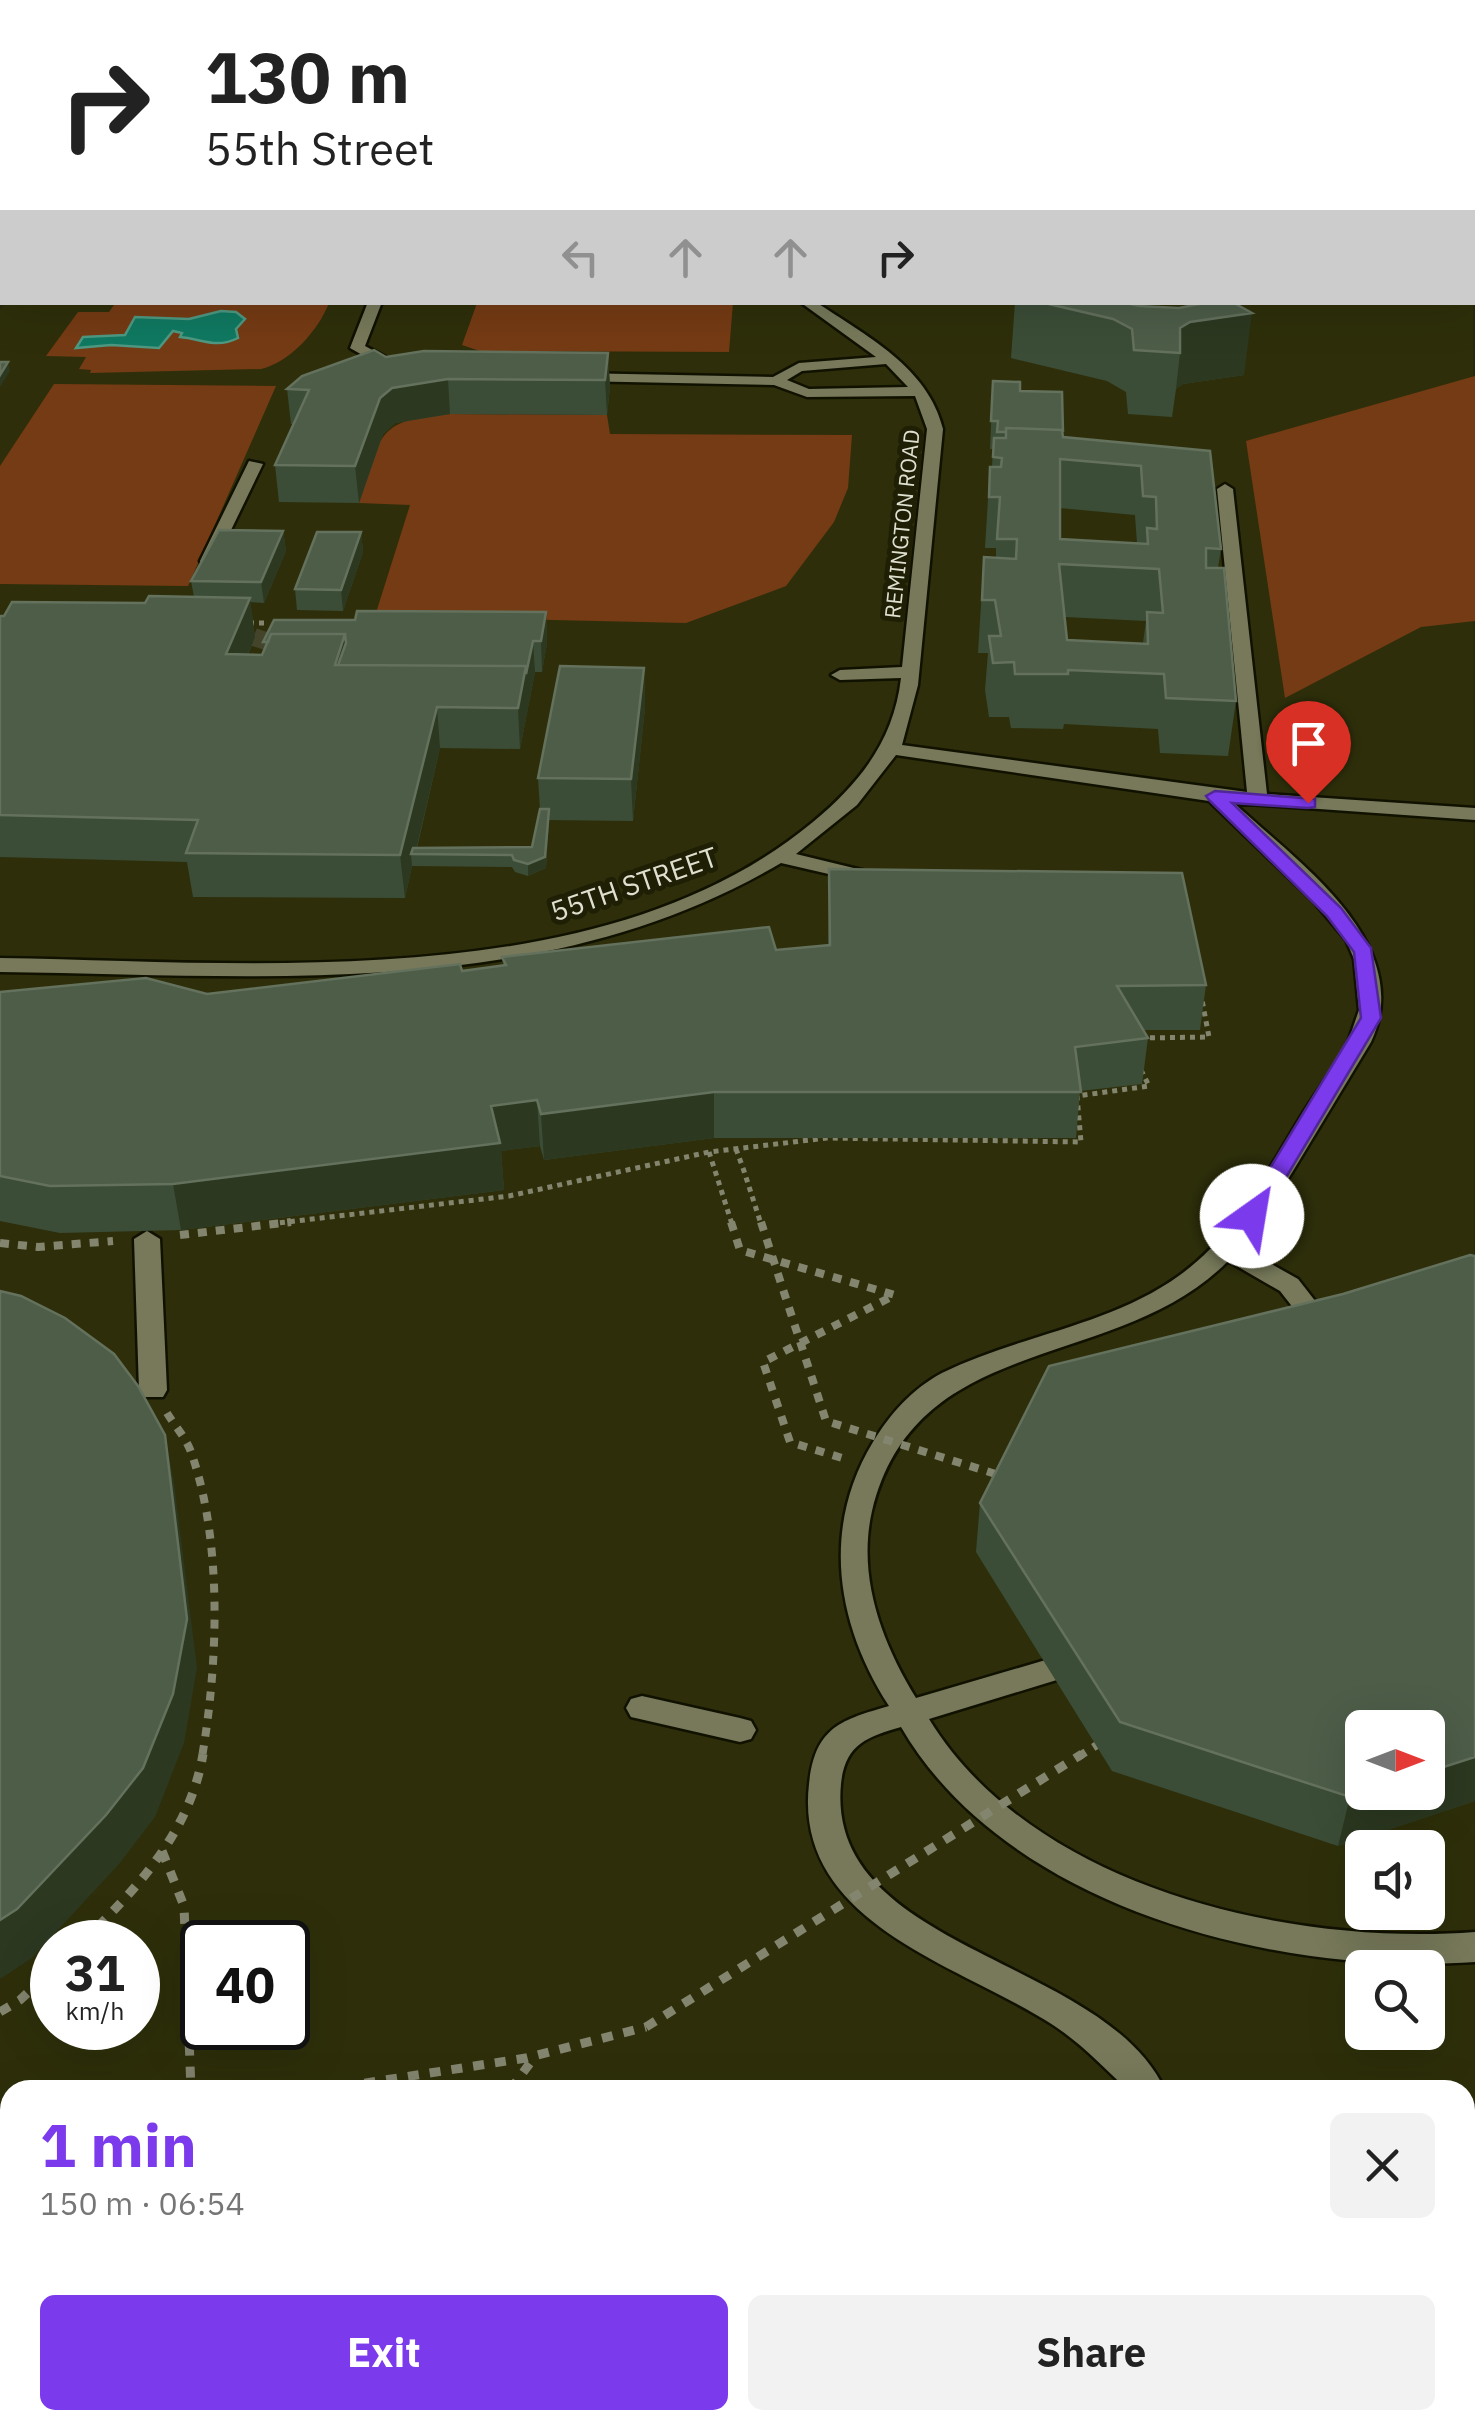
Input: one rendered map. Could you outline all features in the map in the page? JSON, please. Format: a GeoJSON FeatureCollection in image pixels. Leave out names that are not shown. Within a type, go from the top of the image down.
{"type":"FeatureCollection","features":[{"type":"Feature","properties":{"kind":"street"},"geometry":{"type":"LineString","coordinates":[[375,305],[357,348],[406,373]]}},
{"type":"Feature","properties":{"kind":"street","name":"REMINGTON ROAD"},"geometry":{"type":"LineString","coordinates":[[810,305],[888,360],[921,391],[934,412],[936,430],[908,694],[891,749]]}},
{"type":"Feature","properties":{"kind":"street"},"geometry":{"type":"LineString","coordinates":[[776,381],[799,367],[888,360]]}},
{"type":"Feature","properties":{"kind":"street"},"geometry":{"type":"LineString","coordinates":[[562,377],[776,381],[807,394],[921,391]]}},
{"type":"Feature","properties":{"kind":"street"},"geometry":{"type":"LineString","coordinates":[[200,579],[255,464]]}},
{"type":"Feature","properties":{"kind":"street"},"geometry":{"type":"LineString","coordinates":[[1224,489],[1258,800]]}},
{"type":"Feature","properties":{"kind":"street"},"geometry":{"type":"LineString","coordinates":[[840,675],[910,672]]}},
{"type":"Feature","properties":{"kind":"street"},"geometry":{"type":"LineString","coordinates":[[891,749],[1215,796],[1475,814]]}},
{"type":"Feature","properties":{"kind":"street","name":"55TH STREET"},"geometry":{"type":"LineString","coordinates":[[0,965],[399,967],[545,945],[655,914],[737,881],[782,856],[850,800],[891,749]]}},
{"type":"Feature","properties":{"kind":"street"},"geometry":{"type":"LineString","coordinates":[[1215,796],[1334,912],[1364,952],[1371,1018],[1252,1216],[1226,1249],[1186,1284],[964,1374],[928,1394],[900,1423],[872,1467],[860,1500],[854,1556],[859,1608],[876,1662],[945,1768],[1016,1832],[1098,1879],[1191,1916],[1312,1945],[1438,1953],[1475,1948]]}},
{"type":"Feature","properties":{"kind":"street"},"geometry":{"type":"LineString","coordinates":[[782,856],[842,873],[875,877]]}},
{"type":"Feature","properties":{"kind":"street"},"geometry":{"type":"LineString","coordinates":[[147,1239],[153,1390]]}},
{"type":"Feature","properties":{"kind":"street"},"geometry":{"type":"LineString","coordinates":[[1226,1249],[1289,1286],[1333,1342]]}},
{"type":"Feature","properties":{"kind":"street"},"geometry":{"type":"LineString","coordinates":[[1049,1671],[850,1730],[831,1750],[825,1774],[824,1819],[835,1861],[888,1918],[1067,2015],[1142,2080]]}},
{"type":"Feature","properties":{"kind":"street"},"geometry":{"type":"LineString","coordinates":[[642,1708],[740,1730]]}},
{"type":"Feature","properties":{"kind":"path"},"geometry":{"type":"LineString","coordinates":[[234,622],[268,623]]}},
{"type":"Feature","properties":{"kind":"path"},"geometry":{"type":"LineString","coordinates":[[1126,1038],[1210,1037],[1199,981]]}},
{"type":"Feature","properties":{"kind":"path"},"geometry":{"type":"LineString","coordinates":[[0,1242],[38,1247],[147,1239],[509,1196],[709,1152],[827,1138],[1082,1142],[1077,1096],[1149,1086],[1133,1054]]}},
{"type":"Feature","properties":{"kind":"path"},"geometry":{"type":"LineString","coordinates":[[736,1148],[826,1421],[1013,1479]]}},
{"type":"Feature","properties":{"kind":"path"},"geometry":{"type":"LineString","coordinates":[[709,1152],[740,1250],[894,1296],[763,1362],[790,1442],[872,1467]]}},
{"type":"Feature","properties":{"kind":"path"},"geometry":{"type":"LineString","coordinates":[[107,1920],[190,1808],[215,1683],[206,1515],[190,1449],[153,1390]]}},
{"type":"Feature","properties":{"kind":"path"},"geometry":{"type":"LineString","coordinates":[[381,2080],[608,2040],[646,2027],[1108,1736]]}},
{"type":"Feature","properties":{"kind":"path"},"geometry":{"type":"LineString","coordinates":[[162,1850],[184,1906],[191,2080]]}},
{"type":"Feature","properties":{"kind":"path"},"geometry":{"type":"LineString","coordinates":[[0,2012],[30,1991]]}},
{"type":"Feature","properties":{"kind":"path"},"geometry":{"type":"LineString","coordinates":[[517,2080],[536,2054]]}},
{"type":"Feature","properties":{"kind":"shaded area"},"geometry":{"type":"Polygon","coordinates":[[[5,305],[1473,305],[1475,2080],[0,2080],[0,310],[5,305]]]}},
{"type":"Feature","properties":{"kind":"shaded area"},"geometry":{"type":"Polygon","coordinates":[[[114,305],[328,305],[302,344],[282,360],[261,369],[90,373],[91,370],[79,369],[86,357],[46,356],[78,312],[109,312],[114,305]]]}},
{"type":"Feature","properties":{"kind":"shaded area"},"geometry":{"type":"Polygon","coordinates":[[[476,305],[733,305],[729,352],[480,351],[462,345],[476,305]]]}},
{"type":"Feature","properties":{"kind":"shaded area"},"geometry":{"type":"Polygon","coordinates":[[[1475,376],[1475,621],[1421,627],[1285,698],[1246,441],[1475,376]]]}},
{"type":"Feature","properties":{"kind":"shaded area"},"geometry":{"type":"Polygon","coordinates":[[[54,384],[276,386],[188,586],[0,584],[0,466],[54,384]]]}},
{"type":"Feature","properties":{"kind":"shaded area"},"geometry":{"type":"Polygon","coordinates":[[[450,414],[607,415],[610,434],[852,435],[848,488],[834,522],[786,586],[686,623],[375,616],[410,505],[359,503],[378,447],[393,427],[406,421],[450,414]]]}},
{"type":"Feature","properties":{"kind":"water"},"geometry":{"type":"Polygon","coordinates":[[[221,311],[236,312],[245,319],[236,329],[238,338],[209,342],[180,337],[182,333],[173,331],[159,348],[76,348],[83,337],[125,335],[135,317],[189,319],[221,311]]]}},
{"type":"Feature","properties":{"kind":"building"},"geometry":{"type":"Polygon","coordinates":[[[1053,305],[1237,305],[1252,313],[1190,322],[1180,328],[1180,353],[1134,350],[1132,329],[1113,319],[1053,305]]]}},
{"type":"Feature","properties":{"kind":"building"},"geometry":{"type":"Polygon","coordinates":[[[374,350],[386,357],[424,351],[608,353],[605,380],[448,379],[392,388],[380,398],[355,466],[275,465],[309,390],[287,389],[302,376],[374,350]]]}},
{"type":"Feature","properties":{"kind":"building"},"geometry":{"type":"Polygon","coordinates":[[[993,381],[1020,382],[1020,391],[1062,392],[1063,432],[1006,428],[1006,432],[997,432],[998,421],[991,421],[993,381]]]}},
{"type":"Feature","properties":{"kind":"building"},"geometry":{"type":"Polygon","coordinates":[[[1006,428],[1062,430],[1063,437],[1210,451],[1221,549],[1206,548],[1206,568],[1224,568],[1236,701],[1166,698],[1164,674],[1068,670],[1068,674],[1015,674],[1014,662],[993,663],[989,636],[1001,636],[995,600],[982,600],[984,557],[1016,559],[1017,539],[997,539],[1000,497],[989,497],[990,467],[1001,467],[1002,458],[993,457],[994,438],[1006,438],[1006,428]],[[1060,459],[1060,539],[1148,544],[1147,528],[1157,529],[1156,497],[1143,496],[1141,466],[1060,459]],[[1059,564],[1067,640],[1148,644],[1147,612],[1163,613],[1159,569],[1059,564]]]}},
{"type":"Feature","properties":{"kind":"building"},"geometry":{"type":"Polygon","coordinates":[[[219,530],[283,531],[261,582],[191,581],[219,530]]]}},
{"type":"Feature","properties":{"kind":"building"},"geometry":{"type":"Polygon","coordinates":[[[317,532],[361,532],[341,590],[295,589],[317,532]]]}},
{"type":"Feature","properties":{"kind":"building"},"geometry":{"type":"Polygon","coordinates":[[[149,596],[250,598],[226,654],[262,655],[271,634],[345,634],[335,665],[526,666],[518,708],[437,707],[400,855],[186,853],[198,820],[0,815],[0,616],[4,616],[12,602],[145,603],[149,596]]]}},
{"type":"Feature","properties":{"kind":"building"},"geometry":{"type":"Polygon","coordinates":[[[357,611],[546,612],[541,641],[533,641],[526,674],[526,666],[338,665],[345,634],[271,634],[268,642],[263,642],[274,620],[355,620],[357,611]]]}},
{"type":"Feature","properties":{"kind":"building"},"geometry":{"type":"Polygon","coordinates":[[[560,666],[644,668],[631,779],[538,778],[560,666]]]}},
{"type":"Feature","properties":{"kind":"building"},"geometry":{"type":"Polygon","coordinates":[[[540,809],[549,809],[545,857],[528,864],[514,860],[512,855],[411,854],[413,848],[532,847],[540,809]]]}},
{"type":"Feature","properties":{"kind":"building"},"geometry":{"type":"Polygon","coordinates":[[[829,869],[1182,873],[1206,985],[1117,986],[1148,1038],[1075,1047],[1081,1092],[714,1092],[541,1114],[537,1100],[491,1106],[500,1143],[173,1184],[50,1186],[0,1176],[0,992],[146,978],[207,994],[460,964],[462,971],[506,965],[502,957],[769,927],[776,950],[830,945],[829,869]]]}},
{"type":"Feature","properties":{"kind":"building"},"geometry":{"type":"Polygon","coordinates":[[[1475,1256],[1475,1757],[1445,1767],[1445,1710],[1345,1710],[1345,1795],[1120,1722],[980,1503],[1049,1366],[1343,1294],[1475,1256]]]}},
{"type":"Feature","properties":{"kind":"building"},"geometry":{"type":"Polygon","coordinates":[[[0,1291],[21,1296],[65,1318],[114,1354],[138,1386],[165,1435],[187,1619],[173,1694],[143,1768],[106,1815],[17,1909],[0,1920],[0,1291]]]}},
{"type":"Feature","properties":{"kind":"tunnel"},"geometry":{"type":"LineString","coordinates":[[251,674],[268,623]]}},
{"type":"Feature","properties":{"kind":"route"},"geometry":{"type":"LineString","coordinates":[[1252,1216],[1371,1018],[1364,952],[1334,912],[1215,796],[1308,803]]}}]}
